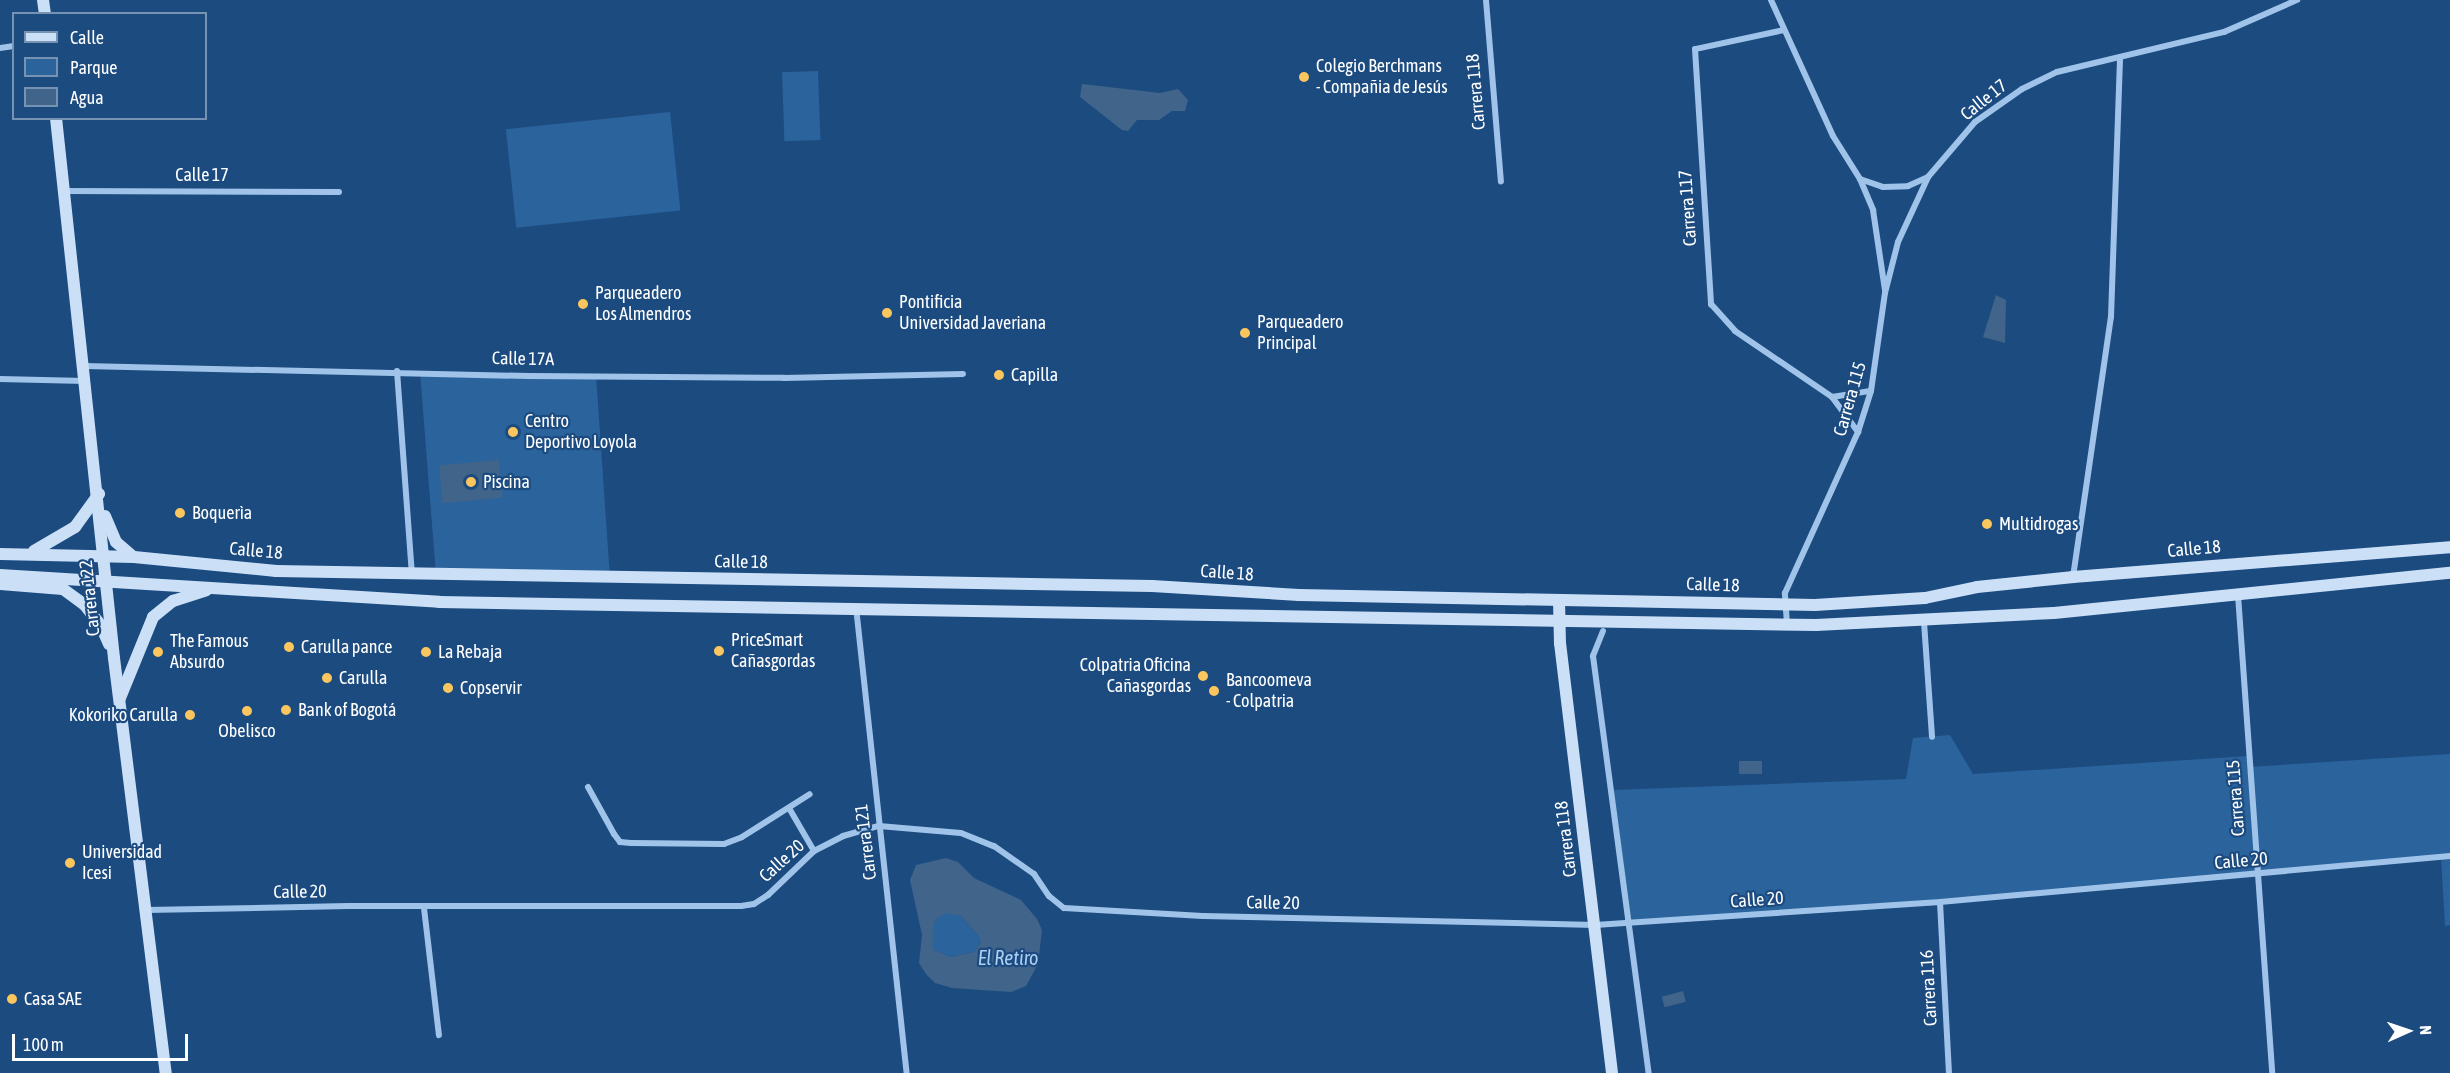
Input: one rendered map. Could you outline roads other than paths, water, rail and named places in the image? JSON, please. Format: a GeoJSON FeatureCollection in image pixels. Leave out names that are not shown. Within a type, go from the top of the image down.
{"type":"FeatureCollection","features":[{"type":"Feature","properties":{"kind":"main road","name":"Carrera 122"},"geometry":{"type":"LineString","coordinates":[[56,120],[99,494],[114,658],[166,1073]]}},
{"type":"Feature","properties":{"kind":"main road"},"geometry":{"type":"LineString","coordinates":[[29,553],[65,535],[84,517],[99,494]]}},
{"type":"Feature","properties":{"kind":"main road"},"geometry":{"type":"LineString","coordinates":[[99,494],[116,542],[134,557]]}},
{"type":"Feature","properties":{"kind":"main road","name":"Calle 18"},"geometry":{"type":"LineString","coordinates":[[0,555],[29,553],[134,557],[276,571],[1152,586],[1299,595],[1786,605],[1925,598],[1977,587],[2073,577],[2450,547]]}},
{"type":"Feature","properties":{"kind":"main road","name":"Calle 18"},"geometry":{"type":"LineString","coordinates":[[0,575],[417,602],[856,607],[1787,624],[1924,622],[2054,613],[2450,573]]}},
{"type":"Feature","properties":{"kind":"main road"},"geometry":{"type":"LineString","coordinates":[[0,584],[69,592],[101,626],[114,658]]}},
{"type":"Feature","properties":{"kind":"main road"},"geometry":{"type":"LineString","coordinates":[[120,699],[153,617],[173,601],[211,588]]}},
{"type":"Feature","properties":{"kind":"main road","name":"Carrera 118"},"geometry":{"type":"LineString","coordinates":[[1559,600],[1559,620],[1612,1073]]}},
{"type":"Feature","properties":{"kind":"street","name":"Carrera 118"},"geometry":{"type":"LineString","coordinates":[[1486,0],[1501,182]]}},
{"type":"Feature","properties":{"kind":"street"},"geometry":{"type":"LineString","coordinates":[[1771,0],[1833,136],[1860,179],[1873,210],[1885,293]]}},
{"type":"Feature","properties":{"kind":"street","name":"Calle 17"},"geometry":{"type":"LineString","coordinates":[[1928,177],[1975,122],[2022,89],[2057,72],[2224,32],[2297,0]]}},
{"type":"Feature","properties":{"kind":"street","name":"Carrera 117"},"geometry":{"type":"LineString","coordinates":[[1784,30],[1695,48],[1711,304],[1722,319],[1832,397],[1858,432]]}},
{"type":"Feature","properties":{"kind":"street"},"geometry":{"type":"LineString","coordinates":[[2073,577],[2111,317],[2120,57]]}},
{"type":"Feature","properties":{"kind":"street"},"geometry":{"type":"LineString","coordinates":[[1860,179],[1883,187],[1908,186],[1928,177]]}},
{"type":"Feature","properties":{"kind":"street","name":"Carrera 115"},"geometry":{"type":"LineString","coordinates":[[1787,624],[1785,592],[1858,432],[1871,391],[1885,293],[1898,242],[1928,177]]}},
{"type":"Feature","properties":{"kind":"street","name":"Calle 17"},"geometry":{"type":"LineString","coordinates":[[64,191],[339,192]]}},
{"type":"Feature","properties":{"kind":"street","name":"Calle 17A"},"geometry":{"type":"LineString","coordinates":[[84,366],[784,378],[963,374]]}},
{"type":"Feature","properties":{"kind":"street"},"geometry":{"type":"LineString","coordinates":[[397,372],[412,574]]}},
{"type":"Feature","properties":{"kind":"street"},"geometry":{"type":"LineString","coordinates":[[0,379],[85,381]]}},
{"type":"Feature","properties":{"kind":"street"},"geometry":{"type":"LineString","coordinates":[[1832,397],[1871,391]]}},
{"type":"Feature","properties":{"kind":"street","name":"Carrera 115"},"geometry":{"type":"LineString","coordinates":[[2238,593],[2272,1073]]}},
{"type":"Feature","properties":{"kind":"street","name":"Carrera 121"},"geometry":{"type":"LineString","coordinates":[[856,607],[908,1073]]}},
{"type":"Feature","properties":{"kind":"street"},"geometry":{"type":"LineString","coordinates":[[1924,622],[1932,737]]}},
{"type":"Feature","properties":{"kind":"street"},"geometry":{"type":"LineString","coordinates":[[1603,631],[1593,656],[1649,1073]]}},
{"type":"Feature","properties":{"kind":"street"},"geometry":{"type":"LineString","coordinates":[[588,787],[620,842],[631,843],[724,844],[742,837],[810,794]]}},
{"type":"Feature","properties":{"kind":"street"},"geometry":{"type":"LineString","coordinates":[[789,808],[814,851]]}},
{"type":"Feature","properties":{"kind":"street","name":"Calle 20"},"geometry":{"type":"LineString","coordinates":[[146,910],[741,906],[754,904],[768,895],[814,851],[843,836],[879,826],[962,833],[994,846],[1034,874],[1049,896],[1064,908],[1203,916],[1594,925],[1940,902],[2450,856]]}},
{"type":"Feature","properties":{"kind":"street","name":"Carrera 116"},"geometry":{"type":"LineString","coordinates":[[1940,902],[1949,1073]]}},
{"type":"Feature","properties":{"kind":"street"},"geometry":{"type":"LineString","coordinates":[[424,908],[439,1035]]}},
{"type":"Feature","properties":{"kind":"water"},"geometry":{"type":"Polygon","coordinates":[[[1082,84],[1160,93],[1178,89],[1188,100],[1185,111],[1172,111],[1159,120],[1137,120],[1128,131],[1122,130],[1080,97],[1082,84]]]}},
{"type":"Feature","properties":{"kind":"water"},"geometry":{"type":"Polygon","coordinates":[[[1996,295],[2006,300],[2005,343],[1983,337],[1996,295]]]}},
{"type":"Feature","properties":{"kind":"water","name":"Piscina"},"geometry":{"type":"Polygon","coordinates":[[[499,460],[502,498],[443,503],[439,465],[499,460]]]}},
{"type":"Feature","properties":{"kind":"water"},"geometry":{"type":"Polygon","coordinates":[[[1739,761],[1762,761],[1762,774],[1739,774],[1739,761]]]}},
{"type":"Feature","properties":{"kind":"water","name":"El Retiro"},"geometry":{"type":"Polygon","coordinates":[[[946,858],[958,862],[974,878],[1021,900],[1037,919],[1042,930],[1038,964],[1026,986],[1011,992],[952,988],[935,983],[926,974],[919,963],[922,935],[910,880],[916,865],[946,858]],[[946,913],[936,919],[933,928],[934,950],[951,957],[974,952],[981,942],[978,935],[961,916],[946,913]]]}},
{"type":"Feature","properties":{"kind":"water"},"geometry":{"type":"Polygon","coordinates":[[[1683,991],[1686,1002],[1665,1007],[1662,997],[1683,991]]]}},
{"type":"Feature","properties":{"kind":"place","name":"Colegio Berchmans - Compañia de Jesús"},"geometry":{"type":"Point","coordinates":[1304,77]}},
{"type":"Feature","properties":{"kind":"place","name":"Parqueadero Los Almendros"},"geometry":{"type":"Point","coordinates":[583,304]}},
{"type":"Feature","properties":{"kind":"place","name":"Pontificia Universidad Javeriana"},"geometry":{"type":"Point","coordinates":[887,313]}},
{"type":"Feature","properties":{"kind":"place","name":"Parqueadero Principal"},"geometry":{"type":"Point","coordinates":[1245,333]}},
{"type":"Feature","properties":{"kind":"place","name":"Capilla"},"geometry":{"type":"Point","coordinates":[999,375]}},
{"type":"Feature","properties":{"kind":"place","name":"Centro Deportivo Loyola"},"geometry":{"type":"Point","coordinates":[513,432]}},
{"type":"Feature","properties":{"kind":"place","name":"Piscina"},"geometry":{"type":"Point","coordinates":[471,482]}},
{"type":"Feature","properties":{"kind":"place","name":"Boquerìa"},"geometry":{"type":"Point","coordinates":[180,513]}},
{"type":"Feature","properties":{"kind":"place","name":"Multidrogas"},"geometry":{"type":"Point","coordinates":[1987,524]}},
{"type":"Feature","properties":{"kind":"place","name":"Carulla pance"},"geometry":{"type":"Point","coordinates":[289,647]}},
{"type":"Feature","properties":{"kind":"place","name":"PriceSmart Cañasgordas"},"geometry":{"type":"Point","coordinates":[719,651]}},
{"type":"Feature","properties":{"kind":"place","name":"The Famous Absurdo"},"geometry":{"type":"Point","coordinates":[158,652]}},
{"type":"Feature","properties":{"kind":"place","name":"La Rebaja"},"geometry":{"type":"Point","coordinates":[426,652]}},
{"type":"Feature","properties":{"kind":"place","name":"Colpatria Oficina Cañasgordas"},"geometry":{"type":"Point","coordinates":[1203,676]}},
{"type":"Feature","properties":{"kind":"place","name":"Carulla"},"geometry":{"type":"Point","coordinates":[327,678]}},
{"type":"Feature","properties":{"kind":"place","name":"Copservir"},"geometry":{"type":"Point","coordinates":[448,688]}},
{"type":"Feature","properties":{"kind":"place","name":"Bancoomeva - Colpatria"},"geometry":{"type":"Point","coordinates":[1214,691]}},
{"type":"Feature","properties":{"kind":"place","name":"Bank of Bogotá"},"geometry":{"type":"Point","coordinates":[286,710]}},
{"type":"Feature","properties":{"kind":"place","name":"Obelisco"},"geometry":{"type":"Point","coordinates":[247,711]}},
{"type":"Feature","properties":{"kind":"place","name":"Kokoriko Carulla"},"geometry":{"type":"Point","coordinates":[190,715]}},
{"type":"Feature","properties":{"kind":"place","name":"Universidad Icesi"},"geometry":{"type":"Point","coordinates":[70,863]}},
{"type":"Feature","properties":{"kind":"place","name":"Casa SAE"},"geometry":{"type":"Point","coordinates":[12,999]}}]}
